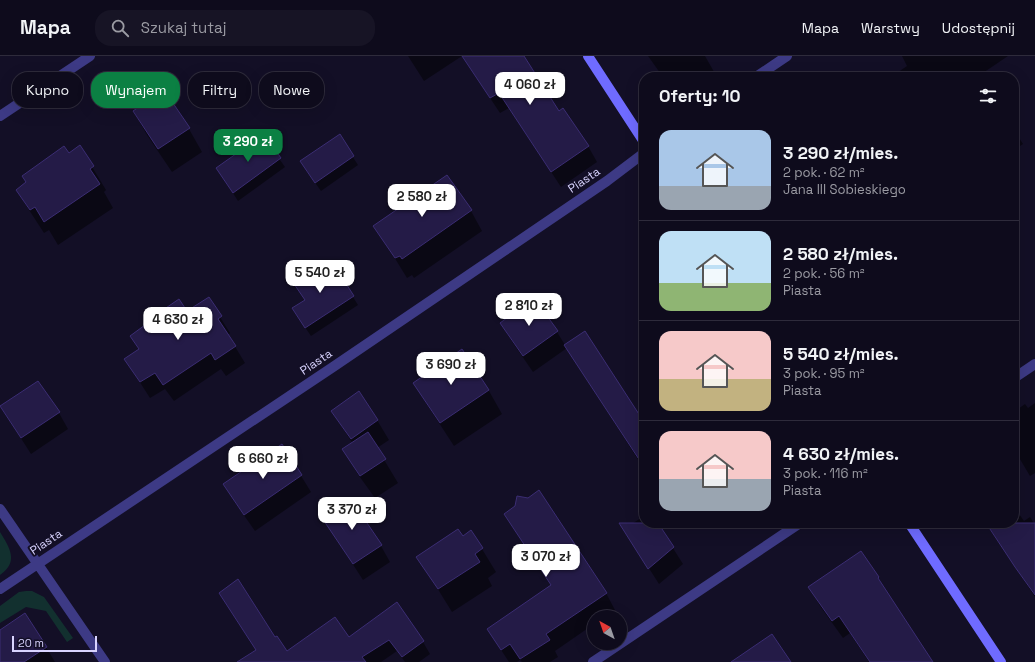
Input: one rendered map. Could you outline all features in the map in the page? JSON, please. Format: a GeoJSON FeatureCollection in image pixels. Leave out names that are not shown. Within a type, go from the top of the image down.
{"type":"FeatureCollection","features":[{"type":"Feature","properties":{"kind":"street"},"geometry":{"type":"LineString","coordinates":[[0,116],[90,56]]}},
{"type":"Feature","properties":{"kind":"street"},"geometry":{"type":"LineString","coordinates":[[588,56],[639,134]]}},
{"type":"Feature","properties":{"kind":"street"},"geometry":{"type":"LineString","coordinates":[[763,72],[787,56]]}},
{"type":"Feature","properties":{"kind":"street","name":"Piasta"},"geometry":{"type":"LineString","coordinates":[[0,589],[346,358],[607,181],[639,157]]}},
{"type":"Feature","properties":{"kind":"street"},"geometry":{"type":"LineString","coordinates":[[1019,375],[1035,364]]}},
{"type":"Feature","properties":{"kind":"street"},"geometry":{"type":"LineString","coordinates":[[0,509],[105,662]]}},
{"type":"Feature","properties":{"kind":"street"},"geometry":{"type":"LineString","coordinates":[[593,662],[793,528]]}},
{"type":"Feature","properties":{"kind":"street"},"geometry":{"type":"LineString","coordinates":[[912,528],[1001,662]]}},
{"type":"Feature","properties":{"kind":"green space"},"geometry":{"type":"Polygon","coordinates":[[[0,532],[9,549],[11,560],[6,570],[0,575],[0,532]]]}},
{"type":"Feature","properties":{"kind":"green space"},"geometry":{"type":"Polygon","coordinates":[[[32,591],[44,597],[73,638],[67,642],[46,611],[26,607],[0,623],[0,606],[19,592],[32,591]]]}},
{"type":"Feature","properties":{"kind":"building"},"geometry":{"type":"Polygon","coordinates":[[[462,56],[524,56],[559,111],[563,108],[589,146],[551,172],[499,93],[490,98],[462,56]]]}},
{"type":"Feature","properties":{"kind":"building"},"geometry":{"type":"Polygon","coordinates":[[[137,108],[176,108],[190,128],[158,149],[133,111],[137,108]]]}},
{"type":"Feature","properties":{"kind":"building"},"geometry":{"type":"Polygon","coordinates":[[[264,134],[281,158],[233,193],[216,168],[264,134]]]}},
{"type":"Feature","properties":{"kind":"building"},"geometry":{"type":"Polygon","coordinates":[[[340,134],[354,156],[315,183],[300,161],[340,134]]]}},
{"type":"Feature","properties":{"kind":"building"},"geometry":{"type":"Polygon","coordinates":[[[80,145],[94,166],[90,169],[100,184],[44,222],[35,207],[30,210],[16,190],[26,182],[22,176],[64,146],[69,153],[80,145]]]}},
{"type":"Feature","properties":{"kind":"building"},"geometry":{"type":"Polygon","coordinates":[[[447,175],[472,210],[402,259],[400,256],[395,258],[373,226],[447,175]]]}},
{"type":"Feature","properties":{"kind":"building"},"geometry":{"type":"Polygon","coordinates":[[[331,264],[354,296],[305,328],[292,308],[305,300],[292,281],[314,267],[318,274],[331,264]]]}},
{"type":"Feature","properties":{"kind":"building"},"geometry":{"type":"Polygon","coordinates":[[[209,297],[222,316],[218,319],[236,346],[215,360],[211,353],[163,385],[155,373],[140,382],[124,359],[139,349],[130,336],[145,325],[144,323],[179,299],[187,311],[209,297]]]}},
{"type":"Feature","properties":{"kind":"building"},"geometry":{"type":"Polygon","coordinates":[[[534,298],[558,331],[523,356],[500,323],[534,298]]]}},
{"type":"Feature","properties":{"kind":"building"},"geometry":{"type":"Polygon","coordinates":[[[585,331],[639,414],[639,459],[564,345],[585,331]]]}},
{"type":"Feature","properties":{"kind":"building"},"geometry":{"type":"Polygon","coordinates":[[[462,349],[489,390],[440,423],[413,383],[462,349]]]}},
{"type":"Feature","properties":{"kind":"building"},"geometry":{"type":"Polygon","coordinates":[[[38,381],[60,412],[21,438],[0,406],[38,381]]]}},
{"type":"Feature","properties":{"kind":"building"},"geometry":{"type":"Polygon","coordinates":[[[359,391],[378,420],[351,439],[331,411],[359,391]]]}},
{"type":"Feature","properties":{"kind":"building"},"geometry":{"type":"Polygon","coordinates":[[[368,432],[386,459],[360,476],[342,449],[368,432]]]}},
{"type":"Feature","properties":{"kind":"building"},"geometry":{"type":"Polygon","coordinates":[[[282,444],[302,475],[244,515],[223,484],[282,444]]]}},
{"type":"Feature","properties":{"kind":"building"},"geometry":{"type":"Polygon","coordinates":[[[539,490],[607,593],[546,634],[550,640],[520,659],[510,644],[501,650],[487,629],[551,585],[504,514],[515,506],[517,496],[528,498],[539,490]]]}},
{"type":"Feature","properties":{"kind":"building"},"geometry":{"type":"Polygon","coordinates":[[[350,498],[382,545],[353,564],[322,518],[350,498]]]}},
{"type":"Feature","properties":{"kind":"building"},"geometry":{"type":"Polygon","coordinates":[[[619,523],[639,523],[639,528],[661,528],[674,547],[648,569],[619,523]]]}},
{"type":"Feature","properties":{"kind":"building"},"geometry":{"type":"Polygon","coordinates":[[[1019,523],[1035,523],[1035,595],[989,528],[1019,528],[1019,523]]]}},
{"type":"Feature","properties":{"kind":"building"},"geometry":{"type":"Polygon","coordinates":[[[458,529],[463,536],[471,530],[483,548],[475,554],[480,562],[438,589],[416,557],[458,529]]]}},
{"type":"Feature","properties":{"kind":"building"},"geometry":{"type":"Polygon","coordinates":[[[861,551],[933,662],[870,662],[839,616],[832,621],[808,587],[861,551]]]}},
{"type":"Feature","properties":{"kind":"building"},"geometry":{"type":"Polygon","coordinates":[[[238,579],[275,637],[277,636],[287,651],[335,617],[349,637],[397,602],[424,641],[402,657],[389,640],[362,657],[366,662],[237,662],[256,650],[219,593],[238,579]]]}},
{"type":"Feature","properties":{"kind":"building"},"geometry":{"type":"Polygon","coordinates":[[[25,613],[47,647],[24,662],[0,662],[0,630],[25,613]]]}},
{"type":"Feature","properties":{"kind":"building"},"geometry":{"type":"Polygon","coordinates":[[[772,634],[791,662],[731,662],[772,634]]]}}]}
